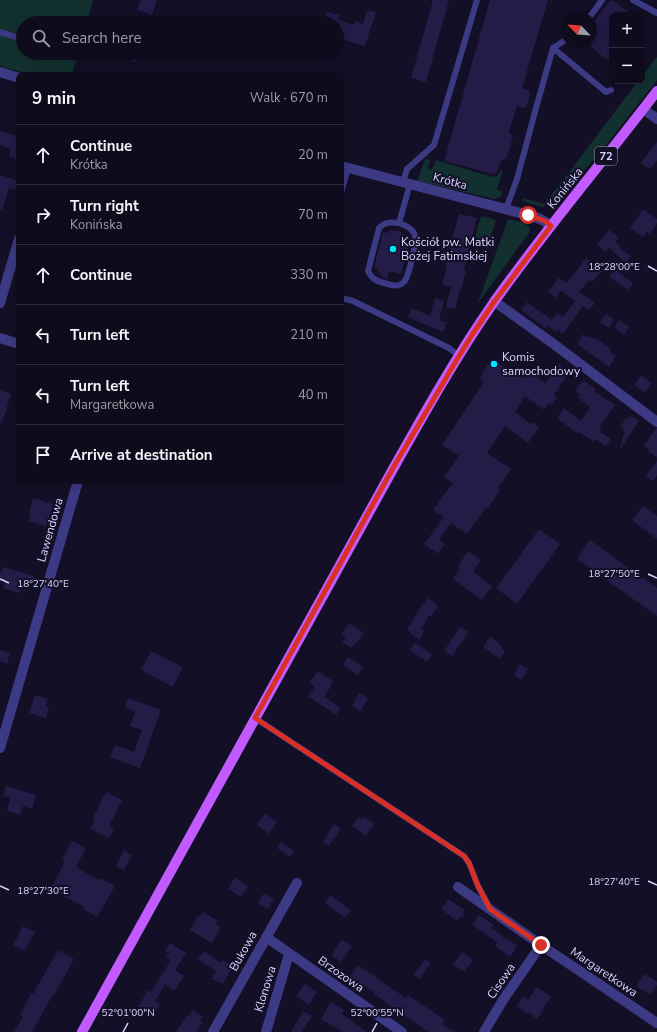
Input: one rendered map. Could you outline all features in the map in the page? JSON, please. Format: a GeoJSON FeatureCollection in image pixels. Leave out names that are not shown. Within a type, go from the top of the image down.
{"type":"FeatureCollection","features":[{"type":"Feature","properties":{"kind":"main road","name":"Konińska"},"geometry":{"type":"LineString","coordinates":[[494,302],[551,226],[657,91]]}},
{"type":"Feature","properties":{"kind":"main road","name":"72"},"geometry":{"type":"LineString","coordinates":[[82,1032],[393,468],[459,356],[494,302]]}},
{"type":"Feature","properties":{"kind":"street"},"geometry":{"type":"LineString","coordinates":[[0,72],[16,77]]}},
{"type":"Feature","properties":{"kind":"street"},"geometry":{"type":"LineString","coordinates":[[643,109],[657,119]]}},
{"type":"Feature","properties":{"kind":"street","name":"Krótka"},"geometry":{"type":"LineString","coordinates":[[344,167],[538,218],[551,226]]}},
{"type":"Feature","properties":{"kind":"street"},"geometry":{"type":"LineString","coordinates":[[0,303],[16,249]]}},
{"type":"Feature","properties":{"kind":"street"},"geometry":{"type":"LineString","coordinates":[[494,302],[555,345],[657,422]]}},
{"type":"Feature","properties":{"kind":"street"},"geometry":{"type":"LineString","coordinates":[[0,338],[16,343]]}},
{"type":"Feature","properties":{"kind":"street","name":"Lawendowa"},"geometry":{"type":"LineString","coordinates":[[0,748],[77,484]]}},
{"type":"Feature","properties":{"kind":"street","name":"Bukowa"},"geometry":{"type":"LineString","coordinates":[[213,1032],[297,883]]}},
{"type":"Feature","properties":{"kind":"street","name":"Margaretkowa"},"geometry":{"type":"LineString","coordinates":[[458,887],[657,1024]]}},
{"type":"Feature","properties":{"kind":"street","name":"Brzozowa"},"geometry":{"type":"LineString","coordinates":[[266,937],[402,1032]]}},
{"type":"Feature","properties":{"kind":"street","name":"Cisowa"},"geometry":{"type":"LineString","coordinates":[[484,1032],[503,1000],[541,945]]}},
{"type":"Feature","properties":{"kind":"street","name":"Klonowa"},"geometry":{"type":"LineString","coordinates":[[266,1032],[289,954]]}},
{"type":"Feature","properties":{"kind":"lane"},"geometry":{"type":"LineString","coordinates":[[399,223],[407,183],[407,169],[434,145],[477,0]]}},
{"type":"Feature","properties":{"kind":"lane"},"geometry":{"type":"LineString","coordinates":[[593,12],[602,0]]}},
{"type":"Feature","properties":{"kind":"lane"},"geometry":{"type":"LineString","coordinates":[[633,0],[657,13]]}},
{"type":"Feature","properties":{"kind":"lane"},"geometry":{"type":"LineString","coordinates":[[0,32],[16,37]]}},
{"type":"Feature","properties":{"kind":"lane"},"geometry":{"type":"LineString","coordinates":[[506,209],[517,179],[553,48],[561,43]]}},
{"type":"Feature","properties":{"kind":"lane"},"geometry":{"type":"LineString","coordinates":[[553,48],[606,92],[611,90]]}},
{"type":"Feature","properties":{"kind":"lane"},"geometry":{"type":"LineString","coordinates":[[389,222],[399,223],[411,229],[415,235],[415,243],[409,270],[405,280],[400,285],[393,286],[371,277],[368,271],[379,228],[383,224],[389,222]]}},
{"type":"Feature","properties":{"kind":"lane"},"geometry":{"type":"LineString","coordinates":[[344,299],[449,348],[459,356]]}},
{"type":"Feature","properties":{"kind":"lane"},"geometry":{"type":"LineString","coordinates":[[255,718],[464,856],[469,863],[478,886],[490,909]]}},
{"type":"Feature","properties":{"kind":"green space"},"geometry":{"type":"Polygon","coordinates":[[[0,0],[93,0],[89,16],[16,16],[16,60],[76,60],[73,72],[21,72],[0,66],[0,0]]]}},
{"type":"Feature","properties":{"kind":"green space"},"geometry":{"type":"Polygon","coordinates":[[[657,57],[657,80],[599,154],[561,196],[559,195],[552,202],[542,207],[522,201],[523,198],[544,204],[636,84],[645,84],[645,72],[657,57]]]}},
{"type":"Feature","properties":{"kind":"green space"},"geometry":{"type":"Polygon","coordinates":[[[425,159],[430,160],[428,168],[432,170],[436,160],[492,177],[497,176],[502,169],[497,190],[503,193],[500,197],[495,199],[417,181],[425,159]]]}},
{"type":"Feature","properties":{"kind":"green space"},"geometry":{"type":"Polygon","coordinates":[[[481,216],[496,220],[488,245],[474,241],[481,216]]]}},
{"type":"Feature","properties":{"kind":"green space"},"geometry":{"type":"Polygon","coordinates":[[[508,219],[526,224],[530,228],[529,233],[478,303],[508,219]]]}},
{"type":"Feature","properties":{"kind":"building"},"geometry":{"type":"Polygon","coordinates":[[[140,0],[157,0],[152,15],[137,10],[140,0]]]}},
{"type":"Feature","properties":{"kind":"building"},"geometry":{"type":"Polygon","coordinates":[[[433,0],[449,0],[426,82],[411,78],[433,0]]]}},
{"type":"Feature","properties":{"kind":"building"},"geometry":{"type":"Polygon","coordinates":[[[490,0],[548,0],[522,88],[529,90],[530,94],[526,107],[523,108],[517,106],[509,132],[513,136],[507,158],[501,161],[495,174],[444,161],[490,0]]]}},
{"type":"Feature","properties":{"kind":"building"},"geometry":{"type":"Polygon","coordinates":[[[610,1],[614,1],[628,12],[609,12],[609,62],[592,48],[597,48],[597,17],[610,1]]]}},
{"type":"Feature","properties":{"kind":"building"},"geometry":{"type":"Polygon","coordinates":[[[367,10],[376,12],[365,46],[344,40],[344,22],[354,25],[355,21],[363,24],[367,10]]]}},
{"type":"Feature","properties":{"kind":"building"},"geometry":{"type":"Polygon","coordinates":[[[327,12],[340,16],[326,16],[327,12]]]}},
{"type":"Feature","properties":{"kind":"building"},"geometry":{"type":"Polygon","coordinates":[[[0,131],[15,136],[16,133],[16,159],[9,157],[11,149],[0,145],[0,131]]]}},
{"type":"Feature","properties":{"kind":"building"},"geometry":{"type":"Polygon","coordinates":[[[657,142],[657,160],[650,169],[641,163],[657,142]]]}},
{"type":"Feature","properties":{"kind":"building"},"geometry":{"type":"Polygon","coordinates":[[[0,175],[16,180],[16,187],[15,190],[9,188],[2,210],[0,210],[0,175]]]}},
{"type":"Feature","properties":{"kind":"building"},"geometry":{"type":"Polygon","coordinates":[[[643,209],[657,219],[657,223],[650,234],[647,232],[643,237],[630,228],[643,209]]]}},
{"type":"Feature","properties":{"kind":"building"},"geometry":{"type":"Polygon","coordinates":[[[459,214],[477,218],[464,270],[466,271],[455,309],[446,307],[451,287],[442,285],[447,266],[445,266],[459,214]]]}},
{"type":"Feature","properties":{"kind":"building","name":"Kościół pw. Matki Bożej Fatimskiej"},"geometry":{"type":"Polygon","coordinates":[[[389,230],[401,232],[401,234],[406,235],[405,238],[410,239],[401,274],[389,271],[387,279],[383,278],[378,271],[379,269],[374,268],[383,232],[388,233],[389,230]]]}},
{"type":"Feature","properties":{"kind":"building"},"geometry":{"type":"Polygon","coordinates":[[[609,230],[619,237],[615,242],[620,246],[619,247],[631,256],[626,263],[609,248],[606,252],[597,245],[609,230]]]}},
{"type":"Feature","properties":{"kind":"building"},"geometry":{"type":"Polygon","coordinates":[[[586,258],[602,271],[592,282],[589,280],[579,292],[595,303],[589,310],[583,306],[563,334],[558,330],[556,332],[548,326],[546,329],[521,310],[527,302],[552,320],[557,313],[563,317],[575,301],[561,291],[556,298],[548,292],[559,278],[567,283],[586,258]]]}},
{"type":"Feature","properties":{"kind":"building"},"geometry":{"type":"Polygon","coordinates":[[[615,269],[633,283],[628,290],[609,277],[615,269]]]}},
{"type":"Feature","properties":{"kind":"building"},"geometry":{"type":"Polygon","coordinates":[[[435,298],[444,301],[439,320],[447,323],[443,332],[408,317],[412,308],[430,316],[435,298]]]}},
{"type":"Feature","properties":{"kind":"building"},"geometry":{"type":"Polygon","coordinates":[[[606,314],[614,320],[609,328],[600,322],[606,314]]]}},
{"type":"Feature","properties":{"kind":"building"},"geometry":{"type":"Polygon","coordinates":[[[619,320],[629,327],[624,335],[614,327],[619,320]]]}},
{"type":"Feature","properties":{"kind":"building"},"geometry":{"type":"Polygon","coordinates":[[[583,334],[589,338],[590,336],[595,340],[596,338],[611,349],[609,351],[616,356],[609,367],[577,344],[583,334]]]}},
{"type":"Feature","properties":{"kind":"building"},"geometry":{"type":"Polygon","coordinates":[[[491,359],[523,378],[527,371],[546,383],[559,364],[570,371],[554,395],[557,398],[552,405],[549,403],[544,410],[525,396],[515,412],[531,424],[532,422],[539,427],[528,443],[505,426],[487,453],[511,469],[498,488],[500,490],[488,508],[486,507],[467,534],[451,523],[439,540],[445,544],[438,554],[424,544],[444,517],[433,510],[453,483],[444,477],[459,456],[442,445],[484,382],[479,379],[491,359]]]}},
{"type":"Feature","properties":{"kind":"building"},"geometry":{"type":"Polygon","coordinates":[[[641,375],[652,383],[645,393],[634,385],[641,375]]]}},
{"type":"Feature","properties":{"kind":"building"},"geometry":{"type":"Polygon","coordinates":[[[583,380],[596,389],[594,391],[615,405],[599,428],[601,430],[600,432],[611,439],[606,446],[595,439],[593,441],[579,432],[578,434],[557,418],[564,408],[581,421],[590,407],[578,398],[580,395],[575,391],[583,380]]]}},
{"type":"Feature","properties":{"kind":"building"},"geometry":{"type":"Polygon","coordinates":[[[0,390],[11,394],[2,423],[0,423],[0,390]]]}},
{"type":"Feature","properties":{"kind":"building"},"geometry":{"type":"Polygon","coordinates":[[[631,416],[639,421],[621,448],[625,430],[620,427],[626,418],[627,419],[631,416]]]}},
{"type":"Feature","properties":{"kind":"building"},"geometry":{"type":"Polygon","coordinates":[[[656,428],[657,457],[648,451],[649,449],[644,446],[656,428]]]}},
{"type":"Feature","properties":{"kind":"building"},"geometry":{"type":"Polygon","coordinates":[[[657,461],[657,475],[653,481],[646,476],[657,461]]]}},
{"type":"Feature","properties":{"kind":"building"},"geometry":{"type":"Polygon","coordinates":[[[33,498],[53,504],[46,526],[28,521],[31,514],[29,513],[33,498]]]}},
{"type":"Feature","properties":{"kind":"building"},"geometry":{"type":"Polygon","coordinates":[[[643,506],[657,516],[657,539],[632,520],[643,506]]]}},
{"type":"Feature","properties":{"kind":"building"},"geometry":{"type":"Polygon","coordinates":[[[539,529],[560,544],[517,604],[496,588],[539,529]]]}},
{"type":"Feature","properties":{"kind":"building"},"geometry":{"type":"Polygon","coordinates":[[[590,540],[657,588],[657,616],[577,559],[590,540]]]}},
{"type":"Feature","properties":{"kind":"building"},"geometry":{"type":"Polygon","coordinates":[[[468,551],[481,560],[473,572],[492,586],[482,600],[453,579],[460,568],[458,566],[468,551]]]}},
{"type":"Feature","properties":{"kind":"building"},"geometry":{"type":"Polygon","coordinates":[[[3,567],[34,576],[31,585],[22,583],[19,593],[3,588],[5,582],[0,580],[0,575],[3,567]]]}},
{"type":"Feature","properties":{"kind":"building"},"geometry":{"type":"Polygon","coordinates":[[[428,598],[438,606],[431,616],[429,615],[421,630],[424,631],[420,640],[410,634],[411,632],[407,630],[423,603],[424,604],[428,598]]]}},
{"type":"Feature","properties":{"kind":"building"},"geometry":{"type":"Polygon","coordinates":[[[349,623],[364,633],[352,648],[342,642],[346,637],[342,634],[349,623]]]}},
{"type":"Feature","properties":{"kind":"building"},"geometry":{"type":"Polygon","coordinates":[[[460,627],[468,632],[452,656],[444,651],[460,627]]]}},
{"type":"Feature","properties":{"kind":"building"},"geometry":{"type":"Polygon","coordinates":[[[490,637],[499,643],[498,644],[502,647],[501,648],[505,651],[500,659],[483,647],[490,637]]]}},
{"type":"Feature","properties":{"kind":"building"},"geometry":{"type":"Polygon","coordinates":[[[415,643],[432,654],[427,662],[410,650],[415,643]]]}},
{"type":"Feature","properties":{"kind":"building"},"geometry":{"type":"Polygon","coordinates":[[[0,650],[10,653],[7,664],[0,661],[0,650]]]}},
{"type":"Feature","properties":{"kind":"building"},"geometry":{"type":"Polygon","coordinates":[[[151,651],[183,667],[173,687],[141,670],[151,651]]]}},
{"type":"Feature","properties":{"kind":"building"},"geometry":{"type":"Polygon","coordinates":[[[348,657],[363,667],[358,675],[343,665],[348,657]]]}},
{"type":"Feature","properties":{"kind":"building"},"geometry":{"type":"Polygon","coordinates":[[[520,664],[528,669],[522,680],[514,675],[520,664]]]}},
{"type":"Feature","properties":{"kind":"building"},"geometry":{"type":"Polygon","coordinates":[[[318,671],[333,681],[324,697],[341,708],[336,715],[308,696],[315,687],[309,683],[318,671]]]}},
{"type":"Feature","properties":{"kind":"building"},"geometry":{"type":"Polygon","coordinates":[[[359,693],[368,698],[361,711],[352,706],[359,693]]]}},
{"type":"Feature","properties":{"kind":"building"},"geometry":{"type":"Polygon","coordinates":[[[35,695],[48,699],[46,706],[49,707],[46,718],[29,713],[35,695]]]}},
{"type":"Feature","properties":{"kind":"building"},"geometry":{"type":"Polygon","coordinates":[[[128,698],[161,710],[140,768],[110,757],[115,745],[134,752],[142,730],[130,726],[135,712],[125,707],[128,698]]]}},
{"type":"Feature","properties":{"kind":"building"},"geometry":{"type":"Polygon","coordinates":[[[6,786],[36,795],[32,809],[23,806],[20,815],[7,811],[10,798],[3,796],[6,786]]]}},
{"type":"Feature","properties":{"kind":"building"},"geometry":{"type":"Polygon","coordinates":[[[106,792],[122,800],[109,826],[114,829],[109,838],[90,829],[95,819],[93,818],[106,792]]]}},
{"type":"Feature","properties":{"kind":"building"},"geometry":{"type":"Polygon","coordinates":[[[265,813],[277,822],[269,834],[257,825],[265,813]]]}},
{"type":"Feature","properties":{"kind":"building"},"geometry":{"type":"Polygon","coordinates":[[[358,817],[362,820],[364,817],[374,824],[366,836],[352,826],[358,817]]]}},
{"type":"Feature","properties":{"kind":"building"},"geometry":{"type":"Polygon","coordinates":[[[334,824],[341,829],[329,846],[323,842],[334,824]]]}},
{"type":"Feature","properties":{"kind":"building"},"geometry":{"type":"Polygon","coordinates":[[[72,841],[86,848],[76,867],[99,880],[100,878],[115,886],[97,917],[83,909],[84,907],[51,889],[65,861],[62,859],[72,841]]]}},
{"type":"Feature","properties":{"kind":"building"},"geometry":{"type":"Polygon","coordinates":[[[281,842],[294,851],[290,857],[277,848],[281,842]]]}},
{"type":"Feature","properties":{"kind":"building"},"geometry":{"type":"Polygon","coordinates":[[[124,850],[132,855],[124,870],[116,866],[124,850]]]}},
{"type":"Feature","properties":{"kind":"building"},"geometry":{"type":"Polygon","coordinates":[[[235,877],[248,886],[241,897],[228,889],[235,877]]]}},
{"type":"Feature","properties":{"kind":"building"},"geometry":{"type":"Polygon","coordinates":[[[264,893],[274,899],[268,909],[258,903],[264,893]]]}},
{"type":"Feature","properties":{"kind":"building"},"geometry":{"type":"Polygon","coordinates":[[[330,895],[351,910],[345,918],[325,903],[330,895]]]}},
{"type":"Feature","properties":{"kind":"building"},"geometry":{"type":"Polygon","coordinates":[[[448,899],[465,910],[463,913],[464,917],[459,918],[457,921],[441,909],[448,899]]]}},
{"type":"Feature","properties":{"kind":"building"},"geometry":{"type":"Polygon","coordinates":[[[203,912],[218,921],[216,924],[221,927],[212,943],[190,930],[198,916],[200,917],[203,912]]]}},
{"type":"Feature","properties":{"kind":"building"},"geometry":{"type":"Polygon","coordinates":[[[479,915],[494,925],[491,928],[517,946],[510,957],[495,946],[497,942],[472,925],[479,915]]]}},
{"type":"Feature","properties":{"kind":"building"},"geometry":{"type":"Polygon","coordinates":[[[23,926],[35,932],[24,951],[13,945],[23,926]]]}},
{"type":"Feature","properties":{"kind":"building"},"geometry":{"type":"Polygon","coordinates":[[[342,940],[352,946],[341,962],[331,956],[342,940]]]}},
{"type":"Feature","properties":{"kind":"building"},"geometry":{"type":"Polygon","coordinates":[[[170,943],[186,953],[175,970],[184,976],[174,991],[165,985],[155,1001],[160,1004],[156,1011],[150,1008],[147,1013],[138,1007],[148,990],[151,992],[171,960],[166,957],[169,953],[165,951],[170,943]]]}},
{"type":"Feature","properties":{"kind":"building"},"geometry":{"type":"Polygon","coordinates":[[[58,950],[74,959],[32,1032],[14,1032],[23,1017],[20,1015],[31,993],[33,994],[58,950]]]}},
{"type":"Feature","properties":{"kind":"building"},"geometry":{"type":"Polygon","coordinates":[[[204,951],[221,963],[222,960],[233,966],[223,984],[212,979],[216,971],[198,959],[204,951]]]}},
{"type":"Feature","properties":{"kind":"building"},"geometry":{"type":"Polygon","coordinates":[[[462,952],[473,960],[464,972],[453,964],[462,952]]]}},
{"type":"Feature","properties":{"kind":"building"},"geometry":{"type":"Polygon","coordinates":[[[425,959],[431,963],[420,979],[414,975],[425,959]]]}},
{"type":"Feature","properties":{"kind":"building"},"geometry":{"type":"Polygon","coordinates":[[[358,965],[406,998],[408,995],[438,1015],[445,1020],[442,1024],[454,1032],[429,1032],[396,1010],[350,976],[358,965]]]}},
{"type":"Feature","properties":{"kind":"building"},"geometry":{"type":"Polygon","coordinates":[[[645,974],[657,982],[657,985],[650,995],[636,986],[645,974]]]}},
{"type":"Feature","properties":{"kind":"building"},"geometry":{"type":"Polygon","coordinates":[[[305,983],[317,992],[309,1005],[296,996],[305,983]]]}},
{"type":"Feature","properties":{"kind":"building"},"geometry":{"type":"Polygon","coordinates":[[[537,987],[551,997],[537,1019],[528,1012],[527,1014],[517,1006],[523,996],[528,1000],[537,987]]]}},
{"type":"Feature","properties":{"kind":"building"},"geometry":{"type":"Polygon","coordinates":[[[331,1002],[344,1010],[342,1014],[367,1032],[343,1032],[321,1019],[331,1002]]]}},
{"type":"Feature","properties":{"kind":"building"},"geometry":{"type":"Polygon","coordinates":[[[193,1010],[203,1017],[200,1021],[203,1022],[196,1032],[176,1032],[187,1015],[189,1016],[193,1010]]]}},
{"type":"Feature","properties":{"kind":"building"},"geometry":{"type":"Polygon","coordinates":[[[303,1011],[312,1016],[302,1032],[291,1032],[303,1011]]]}},
{"type":"Feature","properties":{"kind":"place","name":"Kościół pw. Matki Bożej Fatimskiej"},"geometry":{"type":"Point","coordinates":[393,249]}},
{"type":"Feature","properties":{"kind":"place","name":"Komis samochodowy"},"geometry":{"type":"Point","coordinates":[494,364]}},
{"type":"Feature","properties":{"kind":"route"},"geometry":{"type":"LineString","coordinates":[[528,215],[545,221],[551,226],[494,302],[430,404],[255,718],[464,856],[469,863],[478,886],[490,909],[541,945]]}}]}
